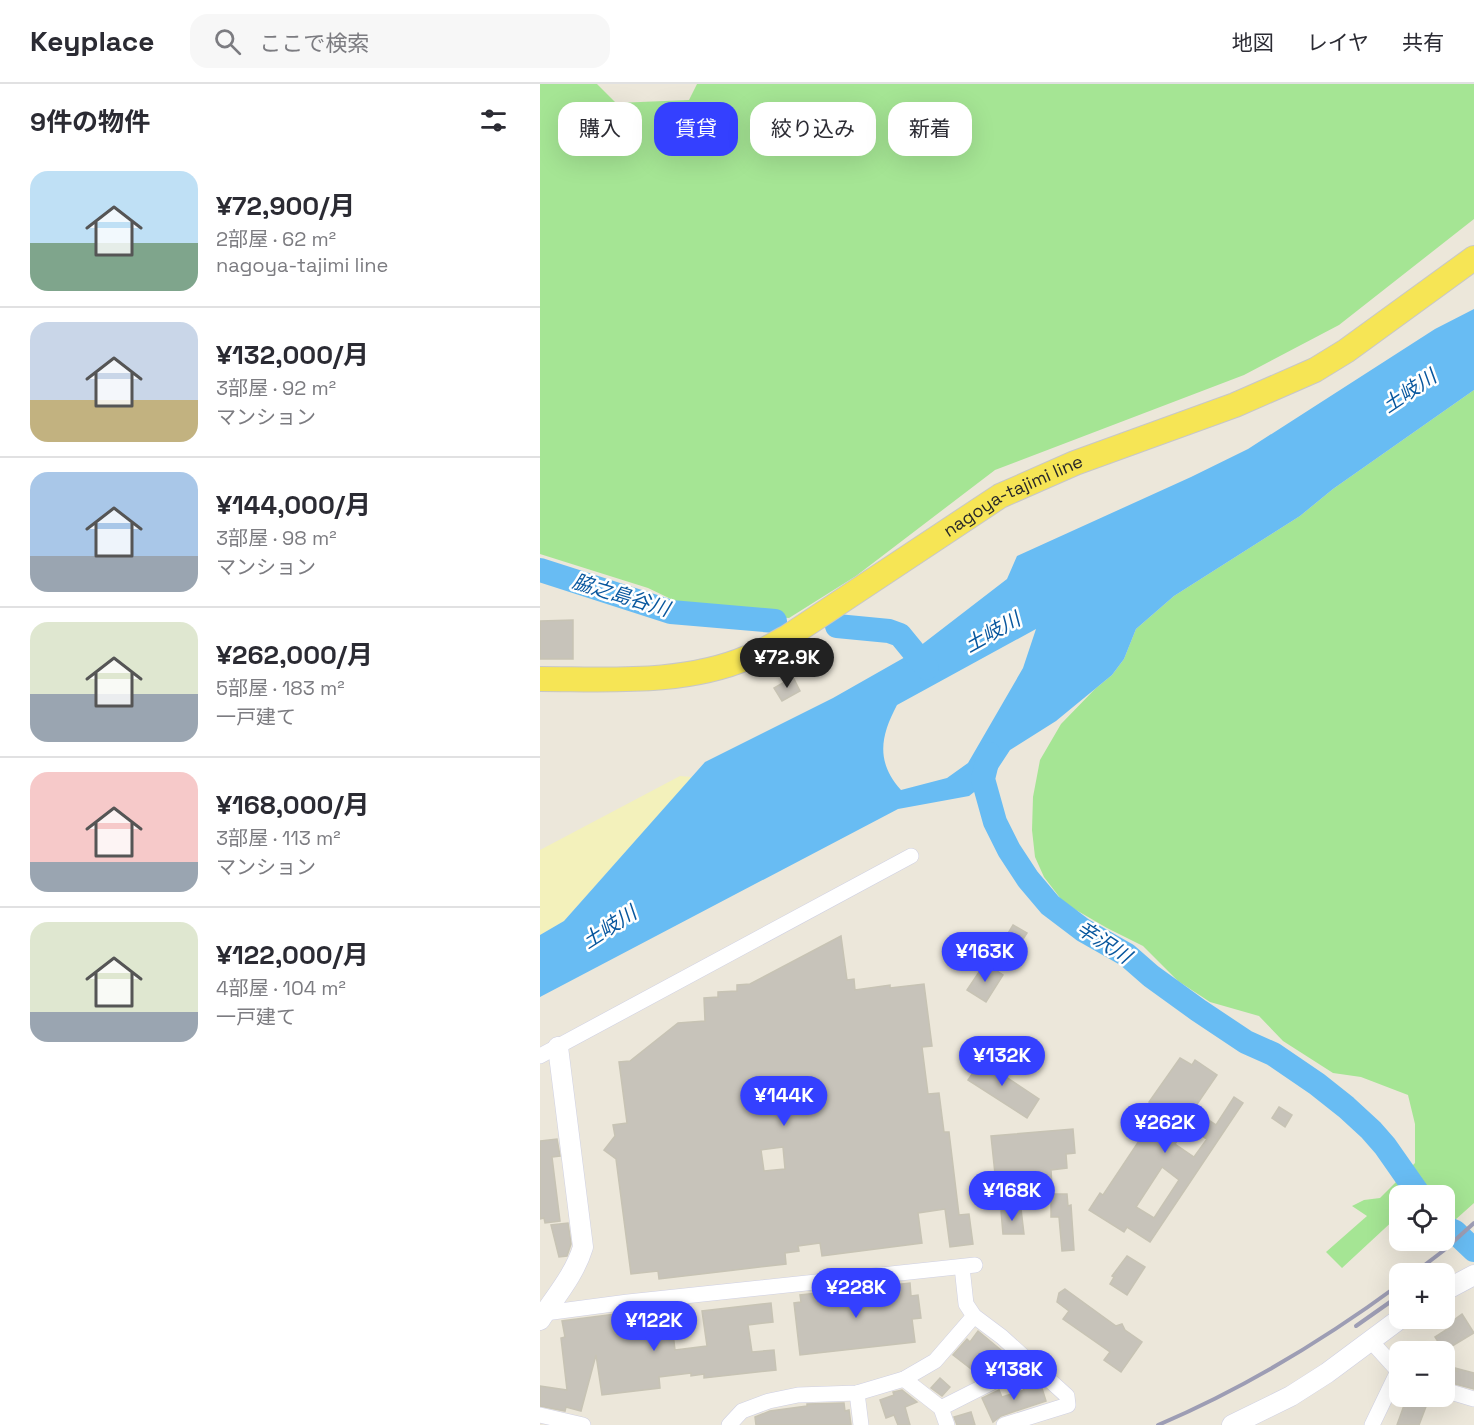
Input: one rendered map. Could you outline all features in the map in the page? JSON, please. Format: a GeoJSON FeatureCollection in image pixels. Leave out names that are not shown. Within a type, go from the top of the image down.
{"type":"FeatureCollection","features":[{"type":"Feature","properties":{"kind":"main road","name":"nagoya-tajimi line"},"geometry":{"type":"LineString","coordinates":[[540,679],[672,676],[706,670],[750,657],[786,638],[1000,496],[1075,463],[1235,405],[1314,370],[1346,351],[1474,258]]}},
{"type":"Feature","properties":{"kind":"street"},"geometry":{"type":"LineString","coordinates":[[542,1317],[571,1274],[583,1247],[549,1052],[911,856]]}},
{"type":"Feature","properties":{"kind":"street"},"geometry":{"type":"LineString","coordinates":[[542,1317],[627,1302],[969,1266],[966,1304],[974,1316],[1002,1337],[1067,1396],[1068,1405],[1004,1425]]}},
{"type":"Feature","properties":{"kind":"street"},"geometry":{"type":"LineString","coordinates":[[729,1425],[742,1411],[769,1401],[798,1395],[857,1394],[904,1379],[935,1361],[974,1316]]}},
{"type":"Feature","properties":{"kind":"street"},"geometry":{"type":"LineString","coordinates":[[1232,1425],[1291,1396],[1330,1371],[1389,1327]]}},
{"type":"Feature","properties":{"kind":"street"},"geometry":{"type":"LineString","coordinates":[[1370,1340],[1389,1361]]}},
{"type":"Feature","properties":{"kind":"street"},"geometry":{"type":"LineString","coordinates":[[940,1408],[1024,1366],[1028,1360]]}},
{"type":"Feature","properties":{"kind":"street"},"geometry":{"type":"LineString","coordinates":[[904,1379],[940,1408],[947,1425]]}},
{"type":"Feature","properties":{"kind":"street"},"geometry":{"type":"LineString","coordinates":[[1372,1425],[1389,1392]]}},
{"type":"Feature","properties":{"kind":"street"},"geometry":{"type":"LineString","coordinates":[[1455,1393],[1474,1399]]}},
{"type":"Feature","properties":{"kind":"street"},"geometry":{"type":"LineString","coordinates":[[857,1394],[861,1425]]}},
{"type":"Feature","properties":{"kind":"street"},"geometry":{"type":"LineString","coordinates":[[540,1415],[583,1425]]}},
{"type":"Feature","properties":{"kind":"green space"},"geometry":{"type":"Polygon","coordinates":[[[540,84],[597,84],[615,102],[558,102],[558,156],[642,156],[640,102],[689,100],[697,84],[1474,84],[1474,219],[1339,325],[1244,375],[995,470],[856,576],[789,618],[698,612],[648,588],[540,554],[540,84]]]}},
{"type":"Feature","properties":{"kind":"green space"},"geometry":{"type":"Polygon","coordinates":[[[1474,390],[1474,1203],[1455,1220],[1455,1185],[1393,1185],[1415,1163],[1415,1124],[1408,1095],[1361,1077],[1333,1073],[1283,1041],[1259,1016],[1210,1002],[1178,981],[1143,946],[1064,903],[1044,877],[1035,857],[1032,830],[1033,797],[1040,760],[1061,724],[1112,675],[1124,659],[1136,629],[1174,596],[1300,516],[1333,489],[1474,390]]]}},
{"type":"Feature","properties":{"kind":"green space"},"geometry":{"type":"Polygon","coordinates":[[[1389,1189],[1389,1224],[1342,1268],[1326,1252],[1367,1216],[1352,1206],[1364,1200],[1380,1198],[1389,1189]]]}},
{"type":"Feature","properties":{"kind":"sand"},"geometry":{"type":"Polygon","coordinates":[[[680,776],[692,777],[564,921],[540,935],[540,850],[680,776]]]}},
{"type":"Feature","properties":{"kind":"water","name":"土岐川"},"geometry":{"type":"Polygon","coordinates":[[[1474,309],[1474,390],[1333,489],[1300,516],[1174,596],[1136,629],[1124,659],[1112,675],[1056,721],[1010,750],[991,779],[969,796],[898,809],[540,997],[540,935],[564,921],[705,762],[833,698],[907,656],[1007,579],[1017,556],[1248,449],[1435,329],[1474,309]],[[1036,629],[897,705],[887,728],[883,749],[887,769],[901,790],[947,778],[968,763],[1023,668],[1036,629]]]}},
{"type":"Feature","properties":{"kind":"building"},"geometry":{"type":"Polygon","coordinates":[[[573,620],[573,659],[540,659],[540,621],[573,620]]]}},
{"type":"Feature","properties":{"kind":"building"},"geometry":{"type":"Polygon","coordinates":[[[793,677],[800,691],[782,701],[774,688],[793,677]]]}},
{"type":"Feature","properties":{"kind":"building"},"geometry":{"type":"Polygon","coordinates":[[[1013,925],[1027,933],[1020,944],[1007,935],[1013,925]]]}},
{"type":"Feature","properties":{"kind":"building"},"geometry":{"type":"Polygon","coordinates":[[[841,936],[847,980],[854,979],[855,990],[890,985],[890,988],[924,984],[932,1046],[922,1047],[928,1094],[939,1093],[944,1132],[949,1132],[959,1215],[969,1214],[973,1244],[950,1247],[945,1209],[918,1213],[922,1243],[822,1256],[820,1243],[798,1246],[799,1251],[785,1253],[786,1264],[659,1279],[658,1271],[631,1274],[616,1159],[604,1150],[615,1136],[613,1125],[627,1123],[619,1062],[630,1061],[678,1023],[705,1021],[704,998],[718,997],[718,992],[737,991],[737,985],[750,984],[841,936]],[[783,1147],[761,1150],[764,1171],[785,1169],[783,1147]]]}},
{"type":"Feature","properties":{"kind":"building"},"geometry":{"type":"Polygon","coordinates":[[[985,963],[1003,975],[986,1002],[967,990],[985,963]]]}},
{"type":"Feature","properties":{"kind":"building"},"geometry":{"type":"Polygon","coordinates":[[[988,1051],[998,1057],[991,1067],[1039,1099],[1027,1118],[968,1080],[988,1051]]]}},
{"type":"Feature","properties":{"kind":"building"},"geometry":{"type":"Polygon","coordinates":[[[1180,1058],[1192,1065],[1195,1060],[1217,1075],[1193,1110],[1216,1125],[1234,1097],[1243,1103],[1150,1242],[1127,1227],[1124,1232],[1089,1210],[1100,1193],[1103,1195],[1139,1141],[1136,1139],[1153,1114],[1150,1112],[1155,1106],[1149,1102],[1180,1058]],[[1187,1127],[1175,1144],[1194,1157],[1207,1139],[1187,1127]],[[1162,1167],[1136,1207],[1154,1218],[1179,1180],[1162,1167]]]}},
{"type":"Feature","properties":{"kind":"building"},"geometry":{"type":"Polygon","coordinates":[[[1279,1107],[1292,1115],[1285,1127],[1272,1118],[1279,1107]]]}},
{"type":"Feature","properties":{"kind":"building"},"geometry":{"type":"Polygon","coordinates":[[[1073,1129],[1075,1153],[1066,1154],[1067,1168],[1051,1170],[1052,1186],[1017,1187],[1017,1172],[995,1174],[991,1136],[1073,1129]]]}},
{"type":"Feature","properties":{"kind":"building"},"geometry":{"type":"Polygon","coordinates":[[[557,1139],[560,1156],[552,1157],[560,1221],[545,1223],[544,1218],[540,1219],[540,1141],[557,1139]]]}},
{"type":"Feature","properties":{"kind":"building"},"geometry":{"type":"Polygon","coordinates":[[[1051,1194],[1067,1194],[1068,1206],[1071,1205],[1074,1250],[1062,1251],[1059,1217],[1051,1217],[1051,1194]]]}},
{"type":"Feature","properties":{"kind":"building"},"geometry":{"type":"Polygon","coordinates":[[[1021,1209],[1024,1234],[1003,1234],[1001,1211],[1021,1209]]]}},
{"type":"Feature","properties":{"kind":"building"},"geometry":{"type":"Polygon","coordinates":[[[568,1223],[571,1244],[567,1256],[559,1257],[551,1225],[568,1223]]]}},
{"type":"Feature","properties":{"kind":"building"},"geometry":{"type":"Polygon","coordinates":[[[1127,1256],[1145,1267],[1127,1295],[1110,1284],[1114,1277],[1112,1276],[1127,1256]]]}},
{"type":"Feature","properties":{"kind":"building"},"geometry":{"type":"Polygon","coordinates":[[[910,1283],[911,1296],[918,1295],[921,1318],[912,1319],[915,1342],[800,1355],[794,1303],[801,1302],[800,1295],[910,1283]]]}},
{"type":"Feature","properties":{"kind":"building"},"geometry":{"type":"Polygon","coordinates":[[[1065,1289],[1116,1326],[1122,1324],[1125,1330],[1142,1342],[1121,1372],[1104,1360],[1110,1352],[1063,1319],[1069,1311],[1057,1302],[1059,1293],[1065,1289]]]}},
{"type":"Feature","properties":{"kind":"building"},"geometry":{"type":"Polygon","coordinates":[[[771,1303],[773,1322],[748,1325],[752,1352],[774,1350],[776,1370],[704,1378],[704,1374],[691,1376],[691,1373],[659,1377],[660,1388],[602,1395],[596,1355],[581,1411],[566,1407],[565,1411],[540,1406],[540,1386],[567,1390],[561,1338],[565,1337],[562,1321],[670,1307],[675,1350],[707,1346],[702,1311],[771,1303]]]}},
{"type":"Feature","properties":{"kind":"building"},"geometry":{"type":"Polygon","coordinates":[[[1462,1314],[1474,1333],[1455,1344],[1455,1341],[1438,1341],[1435,1337],[1447,1329],[1455,1329],[1455,1319],[1462,1314]]]}},
{"type":"Feature","properties":{"kind":"building"},"geometry":{"type":"Polygon","coordinates":[[[978,1331],[1013,1360],[978,1378],[975,1372],[953,1355],[967,1339],[970,1342],[978,1331]]]}},
{"type":"Feature","properties":{"kind":"building"},"geometry":{"type":"Polygon","coordinates":[[[1455,1368],[1474,1373],[1474,1389],[1455,1384],[1455,1371],[1457,1371],[1455,1368]]]}},
{"type":"Feature","properties":{"kind":"building"},"geometry":{"type":"Polygon","coordinates":[[[940,1378],[950,1387],[942,1396],[931,1388],[940,1378]]]}},
{"type":"Feature","properties":{"kind":"building"},"geometry":{"type":"Polygon","coordinates":[[[1037,1382],[1041,1385],[1046,1401],[1001,1416],[993,1422],[982,1398],[999,1390],[1002,1397],[1024,1390],[1023,1386],[1037,1382]]]}},
{"type":"Feature","properties":{"kind":"building"},"geometry":{"type":"Polygon","coordinates":[[[902,1390],[917,1402],[905,1407],[910,1425],[898,1425],[894,1415],[886,1418],[880,1400],[894,1395],[893,1392],[902,1390]]]}},
{"type":"Feature","properties":{"kind":"building"},"geometry":{"type":"Polygon","coordinates":[[[844,1403],[845,1411],[849,1410],[851,1425],[756,1425],[755,1417],[770,1411],[807,1406],[807,1404],[844,1403]]]}},
{"type":"Feature","properties":{"kind":"building"},"geometry":{"type":"Polygon","coordinates":[[[1403,1407],[1426,1407],[1419,1425],[1397,1425],[1403,1407]]]}},
{"type":"Feature","properties":{"kind":"building"},"geometry":{"type":"Polygon","coordinates":[[[971,1412],[975,1425],[957,1425],[954,1417],[971,1412]]]}},
{"type":"Feature","properties":{"kind":"waterway","name":"脇之島谷川"},"geometry":{"type":"LineString","coordinates":[[540,570],[671,612],[775,621]]}},
{"type":"Feature","properties":{"kind":"waterway","name":"脇之島谷川"},"geometry":{"type":"LineString","coordinates":[[837,626],[889,631],[900,635],[927,668]]}},
{"type":"Feature","properties":{"kind":"waterway","name":"辛沢川"},"geometry":{"type":"LineString","coordinates":[[989,754],[983,779],[995,822],[1009,850],[1028,879],[1050,905],[1083,930],[1127,955],[1151,976],[1198,1010],[1246,1042],[1273,1054],[1317,1084],[1371,1130],[1412,1185]]}},
{"type":"Feature","properties":{"kind":"waterway","name":"辛沢川"},"geometry":{"type":"LineString","coordinates":[[1455,1232],[1474,1250]]}},
{"type":"Feature","properties":{"kind":"waterway"},"geometry":{"type":"LineString","coordinates":[[1462,1238],[1474,1237]]}},
{"type":"Feature","properties":{"kind":"railway"},"geometry":{"type":"LineString","coordinates":[[1427,1263],[1474,1223]]}},
{"type":"Feature","properties":{"kind":"railway"},"geometry":{"type":"LineString","coordinates":[[1158,1425],[1222,1395],[1283,1362],[1389,1292]]}},
{"type":"Feature","properties":{"kind":"railway"},"geometry":{"type":"LineString","coordinates":[[1356,1326],[1389,1303]]}}]}
